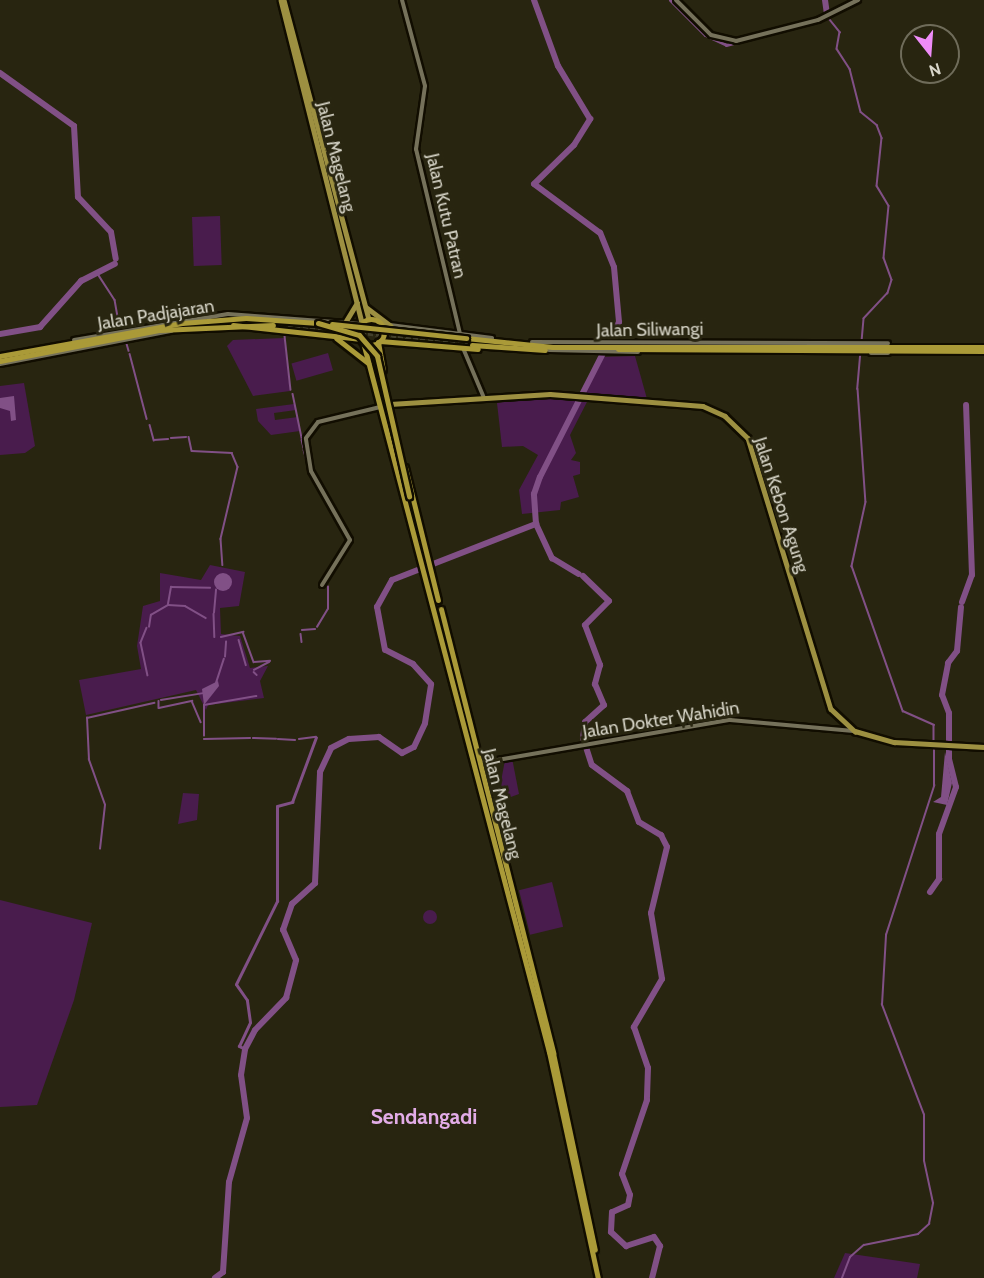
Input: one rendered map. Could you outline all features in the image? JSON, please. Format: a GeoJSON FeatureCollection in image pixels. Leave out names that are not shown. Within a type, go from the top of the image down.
{"type":"FeatureCollection","features":[{"type":"Feature","properties":{"kind":"highway","name":"Jalan Padjajaran"},"geometry":{"type":"LineString","coordinates":[[0,359],[34,349],[173,324],[246,318],[318,323]]}},
{"type":"Feature","properties":{"kind":"highway"},"geometry":{"type":"LineString","coordinates":[[362,323],[369,319],[382,324]]}},
{"type":"Feature","properties":{"kind":"highway"},"geometry":{"type":"LineString","coordinates":[[318,323],[359,334],[377,356],[418,530]]}},
{"type":"Feature","properties":{"kind":"highway","name":"Jalan Siliwangi"},"geometry":{"type":"LineString","coordinates":[[318,323],[533,346],[849,348]]}},
{"type":"Feature","properties":{"kind":"highway","name":"Jalan Magelang"},"geometry":{"type":"LineString","coordinates":[[362,323],[362,340],[426,560]]}},
{"type":"Feature","properties":{"kind":"highway"},"geometry":{"type":"LineString","coordinates":[[232,324],[379,342],[401,341],[463,348],[515,349]]}},
{"type":"Feature","properties":{"kind":"highway","name":"Jalan Padjajaran"},"geometry":{"type":"LineString","coordinates":[[0,359],[175,328],[273,324]]}},
{"type":"Feature","properties":{"kind":"highway","name":"Jalan Magelang"},"geometry":{"type":"LineString","coordinates":[[382,324],[379,342],[381,362],[418,530],[480,763],[599,1278]]}},
{"type":"Feature","properties":{"kind":"highway"},"geometry":{"type":"LineString","coordinates":[[327,335],[357,349],[374,375]]}},
{"type":"Feature","properties":{"kind":"highway"},"geometry":{"type":"LineString","coordinates":[[380,354],[384,345],[401,341]]}},
{"type":"Feature","properties":{"kind":"highway","name":"Jalan Siliwangi"},"geometry":{"type":"LineString","coordinates":[[639,346],[648,344],[888,348],[984,345]]}},
{"type":"Feature","properties":{"kind":"highway","name":"Jalan Siliwangi"},"geometry":{"type":"LineString","coordinates":[[472,345],[549,350],[592,347]]}},
{"type":"Feature","properties":{"kind":"highway","name":"Jalan Siliwangi"},"geometry":{"type":"LineString","coordinates":[[888,348],[984,353]]}},
{"type":"Feature","properties":{"kind":"highway"},"geometry":{"type":"LineString","coordinates":[[371,365],[381,362]]}},
{"type":"Feature","properties":{"kind":"highway","name":"Jalan Magelang"},"geometry":{"type":"LineString","coordinates":[[430,575],[500,849]]}},
{"type":"Feature","properties":{"kind":"main road","name":"Jalan Magelang"},"geometry":{"type":"LineString","coordinates":[[282,0],[362,323]]}},
{"type":"Feature","properties":{"kind":"main road","name":"Jalan Magelang"},"geometry":{"type":"LineString","coordinates":[[282,0],[369,319]]}},
{"type":"Feature","properties":{"kind":"main road"},"geometry":{"type":"LineString","coordinates":[[345,321],[357,301]]}},
{"type":"Feature","properties":{"kind":"main road"},"geometry":{"type":"LineString","coordinates":[[365,305],[392,326]]}},
{"type":"Feature","properties":{"kind":"main road","name":"Jalan Kebon Agung"},"geometry":{"type":"LineString","coordinates":[[390,404],[484,398],[575,396],[703,406],[732,420],[748,438],[827,701],[855,731]]}},
{"type":"Feature","properties":{"kind":"main road"},"geometry":{"type":"LineString","coordinates":[[855,731],[930,747],[984,747]]}},
{"type":"Feature","properties":{"kind":"street","name":"Jalan Kutu Patran"},"geometry":{"type":"LineString","coordinates":[[402,0],[425,86],[416,149],[460,333]]}},
{"type":"Feature","properties":{"kind":"street"},"geometry":{"type":"LineString","coordinates":[[676,0],[711,34],[730,41],[819,19],[858,0]]}},
{"type":"Feature","properties":{"kind":"street"},"geometry":{"type":"LineString","coordinates":[[34,349],[210,315],[362,323]]}},
{"type":"Feature","properties":{"kind":"street"},"geometry":{"type":"LineString","coordinates":[[342,337],[345,321]]}},
{"type":"Feature","properties":{"kind":"street"},"geometry":{"type":"LineString","coordinates":[[382,324],[511,341],[592,347]]}},
{"type":"Feature","properties":{"kind":"street"},"geometry":{"type":"LineString","coordinates":[[392,326],[392,341]]}},
{"type":"Feature","properties":{"kind":"street"},"geometry":{"type":"LineString","coordinates":[[463,348],[484,398]]}},
{"type":"Feature","properties":{"kind":"street"},"geometry":{"type":"LineString","coordinates":[[322,585],[350,540],[311,471],[306,438],[318,422],[382,407]]}},
{"type":"Feature","properties":{"kind":"street","name":"Jalan Dokter Wahidin"},"geometry":{"type":"LineString","coordinates":[[480,763],[730,720],[855,731]]}},
{"type":"Feature","properties":{"kind":"shaded area"},"geometry":{"type":"Polygon","coordinates":[[[220,216],[222,265],[194,266],[192,217],[220,216]]]}},
{"type":"Feature","properties":{"kind":"shaded area"},"geometry":{"type":"Polygon","coordinates":[[[284,338],[290,391],[253,396],[227,346],[233,340],[284,338]]]}},
{"type":"Feature","properties":{"kind":"shaded area"},"geometry":{"type":"Polygon","coordinates":[[[328,353],[333,370],[296,381],[291,363],[328,353]]]}},
{"type":"Feature","properties":{"kind":"shaded area"},"geometry":{"type":"Polygon","coordinates":[[[635,356],[649,406],[581,397],[598,357],[635,356]]]}},
{"type":"Feature","properties":{"kind":"shaded area"},"geometry":{"type":"Polygon","coordinates":[[[24,383],[35,446],[25,453],[0,455],[0,386],[24,383]]]}},
{"type":"Feature","properties":{"kind":"shaded area"},"geometry":{"type":"Polygon","coordinates":[[[14,396],[16,420],[11,421],[10,411],[0,408],[0,398],[14,396]]]}},
{"type":"Feature","properties":{"kind":"shaded area"},"geometry":{"type":"Polygon","coordinates":[[[541,397],[588,400],[570,435],[576,453],[571,460],[580,462],[580,474],[573,476],[579,497],[561,502],[560,510],[522,514],[519,490],[538,455],[523,446],[502,447],[497,403],[541,397]]]}},
{"type":"Feature","properties":{"kind":"shaded area"},"geometry":{"type":"Polygon","coordinates":[[[294,404],[296,410],[274,413],[275,420],[298,417],[300,431],[271,435],[258,421],[256,409],[294,404]]]}},
{"type":"Feature","properties":{"kind":"shaded area"},"geometry":{"type":"Polygon","coordinates":[[[210,565],[245,572],[239,606],[220,608],[221,634],[240,636],[250,668],[268,666],[260,681],[264,698],[208,705],[206,710],[196,690],[86,715],[79,680],[141,669],[137,646],[143,606],[160,601],[160,573],[201,580],[210,565]]]}},
{"type":"Feature","properties":{"kind":"shaded area"},"geometry":{"type":"Polygon","coordinates":[[[219,573],[227,573],[232,578],[230,589],[219,591],[214,586],[214,578],[219,573]]]}},
{"type":"Feature","properties":{"kind":"shaded area"},"geometry":{"type":"Polygon","coordinates":[[[218,681],[219,686],[204,705],[202,689],[218,681]]]}},
{"type":"Feature","properties":{"kind":"shaded area"},"geometry":{"type":"Polygon","coordinates":[[[945,752],[952,783],[947,805],[933,802],[941,797],[945,752]]]}},
{"type":"Feature","properties":{"kind":"shaded area"},"geometry":{"type":"Polygon","coordinates":[[[512,758],[519,794],[508,798],[501,795],[502,776],[505,760],[512,758]]]}},
{"type":"Feature","properties":{"kind":"shaded area"},"geometry":{"type":"Polygon","coordinates":[[[183,793],[199,794],[197,820],[178,824],[183,793]]]}},
{"type":"Feature","properties":{"kind":"shaded area"},"geometry":{"type":"Polygon","coordinates":[[[552,882],[563,927],[530,935],[519,890],[552,882]]]}},
{"type":"Feature","properties":{"kind":"shaded area"},"geometry":{"type":"Polygon","coordinates":[[[0,900],[92,923],[74,1000],[37,1105],[0,1107],[0,900]]]}},
{"type":"Feature","properties":{"kind":"shaded area"},"geometry":{"type":"Polygon","coordinates":[[[430,910],[435,912],[437,917],[435,922],[430,924],[425,922],[423,917],[425,912],[430,910]]]}},
{"type":"Feature","properties":{"kind":"shaded area"},"geometry":{"type":"Polygon","coordinates":[[[845,1253],[920,1264],[917,1278],[834,1278],[845,1253]]]}},
{"type":"Feature","properties":{"kind":"waterway"},"geometry":{"type":"LineString","coordinates":[[215,1278],[223,1272],[229,1182],[247,1118],[241,1075],[245,1049],[255,1030],[286,998],[296,960],[283,930],[292,904],[315,883],[320,772],[331,748],[349,739],[379,737],[402,753],[414,747],[425,723],[431,684],[413,664],[385,650],[377,607],[392,580],[536,524],[534,494],[540,477],[619,322],[614,267],[600,233],[534,184],[574,145],[590,119],[558,66],[534,0]]}},
{"type":"Feature","properties":{"kind":"waterway"},"geometry":{"type":"LineString","coordinates":[[670,0],[705,35],[726,45],[807,24]]}},
{"type":"Feature","properties":{"kind":"waterway"},"geometry":{"type":"LineString","coordinates":[[825,0],[827,15]]}},
{"type":"Feature","properties":{"kind":"waterway"},"geometry":{"type":"LineString","coordinates":[[827,16],[840,32],[837,49],[850,69],[861,112],[877,125],[882,138],[877,186],[889,206],[884,258],[892,280],[888,293],[864,319],[862,341]]}},
{"type":"Feature","properties":{"kind":"waterway"},"geometry":{"type":"LineString","coordinates":[[0,73],[74,126],[78,197],[111,232],[116,259]]}},
{"type":"Feature","properties":{"kind":"waterway"},"geometry":{"type":"LineString","coordinates":[[0,334],[40,327],[81,281],[115,264]]}},
{"type":"Feature","properties":{"kind":"waterway"},"geometry":{"type":"LineString","coordinates":[[98,274],[115,300],[120,328]]}},
{"type":"Feature","properties":{"kind":"waterway"},"geometry":{"type":"LineString","coordinates":[[285,336],[291,390]]}},
{"type":"Feature","properties":{"kind":"waterway"},"geometry":{"type":"LineString","coordinates":[[127,344],[129,351]]}},
{"type":"Feature","properties":{"kind":"waterway"},"geometry":{"type":"LineString","coordinates":[[861,351],[858,389],[866,502],[852,566],[903,711],[934,725],[934,741]]}},
{"type":"Feature","properties":{"kind":"waterway"},"geometry":{"type":"LineString","coordinates":[[130,354],[147,419]]}},
{"type":"Feature","properties":{"kind":"waterway"},"geometry":{"type":"LineString","coordinates":[[293,394],[302,438]]}},
{"type":"Feature","properties":{"kind":"waterway"},"geometry":{"type":"LineString","coordinates":[[962,602],[972,575],[966,405]]}},
{"type":"Feature","properties":{"kind":"waterway"},"geometry":{"type":"LineString","coordinates":[[150,425],[154,440],[168,439]]}},
{"type":"Feature","properties":{"kind":"waterway"},"geometry":{"type":"LineString","coordinates":[[171,438],[186,437]]}},
{"type":"Feature","properties":{"kind":"waterway"},"geometry":{"type":"LineString","coordinates":[[189,437],[192,451],[232,453],[238,467],[221,539],[223,565]]}},
{"type":"Feature","properties":{"kind":"waterway"},"geometry":{"type":"LineString","coordinates":[[302,440],[304,448]]}},
{"type":"Feature","properties":{"kind":"waterway"},"geometry":{"type":"LineString","coordinates":[[304,450],[310,471]]}},
{"type":"Feature","properties":{"kind":"waterway"},"geometry":{"type":"LineString","coordinates":[[320,491],[324,498]]}},
{"type":"Feature","properties":{"kind":"waterway"},"geometry":{"type":"LineString","coordinates":[[325,500],[331,510]]}},
{"type":"Feature","properties":{"kind":"waterway"},"geometry":{"type":"LineString","coordinates":[[536,524],[552,558],[579,574]]}},
{"type":"Feature","properties":{"kind":"waterway"},"geometry":{"type":"LineString","coordinates":[[583,576],[609,601],[585,625],[600,665],[595,684],[604,705],[585,722],[583,738],[592,765],[627,791],[639,822],[661,835],[667,847],[651,913],[662,979],[634,1027],[648,1068],[647,1100],[622,1174],[630,1195],[628,1205],[612,1212],[611,1232],[626,1246],[654,1237],[660,1246],[652,1278]]}},
{"type":"Feature","properties":{"kind":"waterway"},"geometry":{"type":"LineString","coordinates":[[168,604],[171,587],[210,588]]}},
{"type":"Feature","properties":{"kind":"waterway"},"geometry":{"type":"LineString","coordinates":[[317,627],[328,609],[328,587]]}},
{"type":"Feature","properties":{"kind":"waterway"},"geometry":{"type":"LineString","coordinates":[[214,613],[216,590]]}},
{"type":"Feature","properties":{"kind":"waterway"},"geometry":{"type":"LineString","coordinates":[[149,627],[151,615],[168,605],[185,606],[206,618]]}},
{"type":"Feature","properties":{"kind":"waterway"},"geometry":{"type":"LineString","coordinates":[[930,892],[939,879],[939,834],[956,787],[949,759],[949,713],[942,695],[948,663],[957,651],[961,607]]}},
{"type":"Feature","properties":{"kind":"waterway"},"geometry":{"type":"LineString","coordinates":[[214,614],[215,637]]}},
{"type":"Feature","properties":{"kind":"waterway"},"geometry":{"type":"LineString","coordinates":[[147,628],[141,643],[148,675]]}},
{"type":"Feature","properties":{"kind":"waterway"},"geometry":{"type":"LineString","coordinates":[[302,630],[315,629]]}},
{"type":"Feature","properties":{"kind":"waterway"},"geometry":{"type":"LineString","coordinates":[[221,637],[243,632],[254,662],[270,661]]}},
{"type":"Feature","properties":{"kind":"waterway"},"geometry":{"type":"LineString","coordinates":[[301,634],[302,642]]}},
{"type":"Feature","properties":{"kind":"waterway"},"geometry":{"type":"LineString","coordinates":[[239,640],[246,665]]}},
{"type":"Feature","properties":{"kind":"waterway"},"geometry":{"type":"LineString","coordinates":[[225,657],[226,642]]}},
{"type":"Feature","properties":{"kind":"waterway"},"geometry":{"type":"LineString","coordinates":[[216,683],[224,659]]}},
{"type":"Feature","properties":{"kind":"waterway"},"geometry":{"type":"LineString","coordinates":[[254,670],[269,662]]}},
{"type":"Feature","properties":{"kind":"waterway"},"geometry":{"type":"LineString","coordinates":[[254,672],[257,675]]}},
{"type":"Feature","properties":{"kind":"waterway"},"geometry":{"type":"LineString","coordinates":[[161,700],[204,693]]}},
{"type":"Feature","properties":{"kind":"waterway"},"geometry":{"type":"LineString","coordinates":[[204,736],[204,705],[256,696]]}},
{"type":"Feature","properties":{"kind":"waterway"},"geometry":{"type":"LineString","coordinates":[[159,701],[159,708],[192,701],[201,722]]}},
{"type":"Feature","properties":{"kind":"waterway"},"geometry":{"type":"LineString","coordinates":[[100,849],[105,805],[89,760],[87,718],[154,703]]}},
{"type":"Feature","properties":{"kind":"waterway"},"geometry":{"type":"LineString","coordinates":[[299,739],[316,737]]}},
{"type":"Feature","properties":{"kind":"waterway"},"geometry":{"type":"LineString","coordinates":[[245,1049],[239,1046],[250,1022],[247,1000],[236,984],[277,901],[277,806],[292,802],[316,737]]}},
{"type":"Feature","properties":{"kind":"waterway"},"geometry":{"type":"LineString","coordinates":[[204,739],[250,738]]}},
{"type":"Feature","properties":{"kind":"waterway"},"geometry":{"type":"LineString","coordinates":[[253,738],[276,739]]}},
{"type":"Feature","properties":{"kind":"waterway"},"geometry":{"type":"LineString","coordinates":[[278,739],[295,740]]}},
{"type":"Feature","properties":{"kind":"waterway"},"geometry":{"type":"LineString","coordinates":[[842,1278],[850,1257],[864,1245],[918,1234],[929,1224],[933,1203],[924,1161],[924,1115],[882,1005],[886,935],[934,786],[934,746]]}},
{"type":"Feature","properties":{"kind":"tunnel"},"geometry":{"type":"LineString","coordinates":[[273,325],[331,329]]}},
{"type":"Feature","properties":{"kind":"tunnel"},"geometry":{"type":"LineString","coordinates":[[346,330],[472,345]]}},
{"type":"Feature","properties":{"kind":"district","name":"Sendangadi"},"geometry":{"type":"Point","coordinates":[424,1117]}}]}
